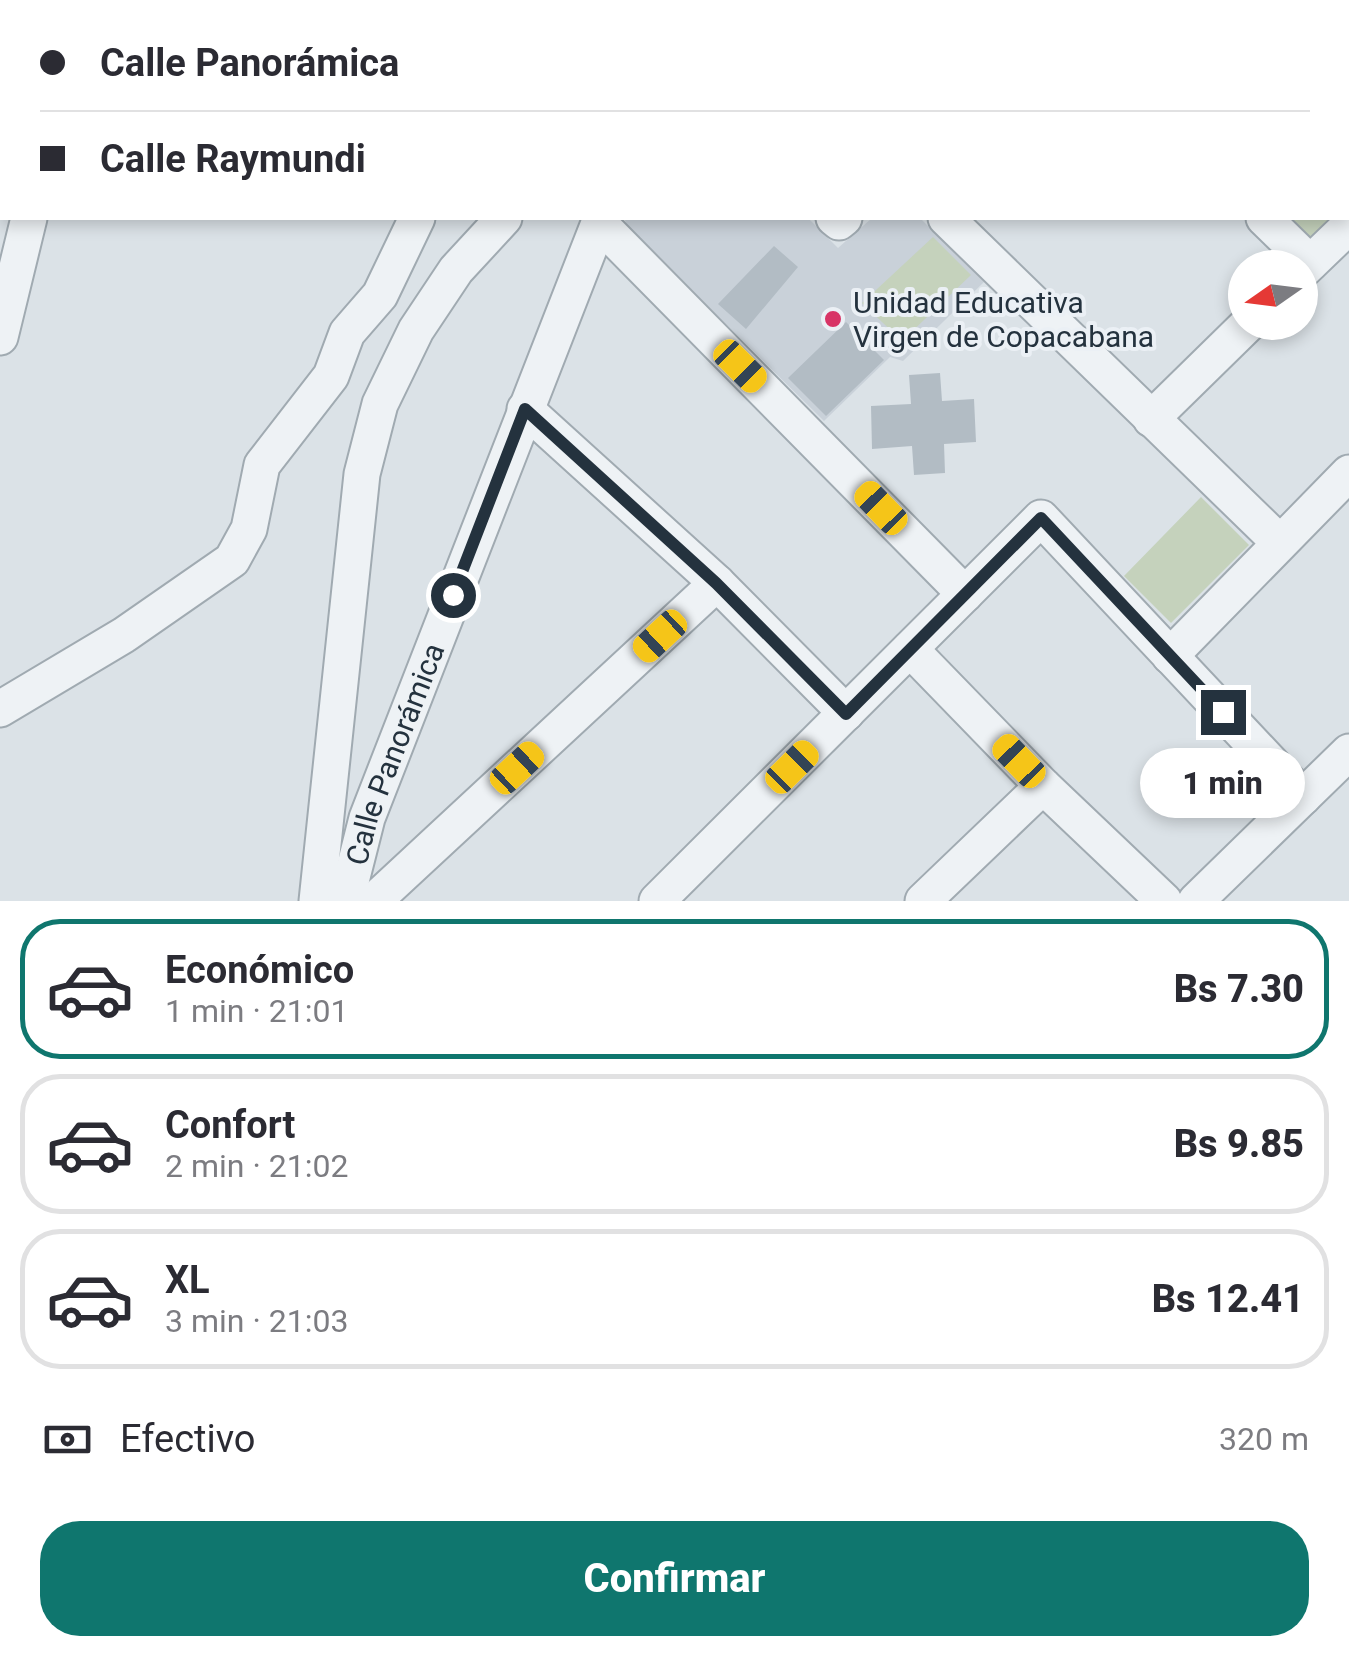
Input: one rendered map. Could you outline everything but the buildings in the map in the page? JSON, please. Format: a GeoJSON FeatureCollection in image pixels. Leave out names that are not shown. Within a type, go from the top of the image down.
{"type":"FeatureCollection","features":[{"type":"Feature","properties":{"kind":"street"},"geometry":{"type":"LineString","coordinates":[[0,336],[29,220]]}},
{"type":"Feature","properties":{"kind":"street"},"geometry":{"type":"LineString","coordinates":[[0,709],[109,644],[232,560],[249,529],[262,465],[331,376],[347,333],[380,295],[415,220]]}},
{"type":"Feature","properties":{"kind":"street"},"geometry":{"type":"LineString","coordinates":[[318,901],[362,474],[380,404],[426,315],[456,270],[502,220]]}},
{"type":"Feature","properties":{"kind":"street"},"geometry":{"type":"LineString","coordinates":[[948,220],[1278,541]]}},
{"type":"Feature","properties":{"kind":"street"},"geometry":{"type":"LineString","coordinates":[[1266,220],[1290,250]]}},
{"type":"Feature","properties":{"kind":"street"},"geometry":{"type":"LineString","coordinates":[[601,221],[966,594]]}},
{"type":"Feature","properties":{"kind":"street","name":"Calle Panorámica"},"geometry":{"type":"LineString","coordinates":[[346,901],[367,818],[601,221]]}},
{"type":"Feature","properties":{"kind":"street"},"geometry":{"type":"LineString","coordinates":[[1318,256],[1349,226]]}},
{"type":"Feature","properties":{"kind":"street"},"geometry":{"type":"LineString","coordinates":[[1151,420],[1232,340]]}},
{"type":"Feature","properties":{"kind":"street"},"geometry":{"type":"LineString","coordinates":[[525,409],[716,583],[846,714]]}},
{"type":"Feature","properties":{"kind":"street"},"geometry":{"type":"LineString","coordinates":[[1170,656],[1278,541],[1349,473]]}},
{"type":"Feature","properties":{"kind":"street"},"geometry":{"type":"LineString","coordinates":[[658,901],[1041,518],[1303,798]]}},
{"type":"Feature","properties":{"kind":"street"},"geometry":{"type":"LineString","coordinates":[[374,901],[716,583]]}},
{"type":"Feature","properties":{"kind":"street"},"geometry":{"type":"LineString","coordinates":[[910,649],[1043,786],[1164,901]]}},
{"type":"Feature","properties":{"kind":"street"},"geometry":{"type":"LineString","coordinates":[[1196,901],[1349,752]]}},
{"type":"Feature","properties":{"kind":"street"},"geometry":{"type":"LineString","coordinates":[[923,901],[1043,786]]}},
{"type":"Feature","properties":{"kind":"shaded area","name":"Unidad Educativa Virgen de Copacabana"},"geometry":{"type":"Polygon","coordinates":[[[625,220],[810,220],[838,248],[870,220],[922,220],[984,282],[903,361],[890,357],[824,421],[625,220]]]}},
{"type":"Feature","properties":{"kind":"green space"},"geometry":{"type":"Polygon","coordinates":[[[1285,220],[1328,220],[1307,241],[1285,220]]]}},
{"type":"Feature","properties":{"kind":"green space"},"geometry":{"type":"Polygon","coordinates":[[[933,237],[971,275],[902,341],[862,303],[933,237]]]}},
{"type":"Feature","properties":{"kind":"green space"},"geometry":{"type":"Polygon","coordinates":[[[1201,497],[1249,545],[1171,623],[1124,576],[1201,497]]]}},
{"type":"Feature","properties":{"kind":"place","name":"Unidad Educativa Virgen de Copacabana"},"geometry":{"type":"Point","coordinates":[833,319]}},
{"type":"Feature","properties":{"kind":"route"},"geometry":{"type":"LineString","coordinates":[[453,595],[525,409],[716,583],[846,714],[1041,518],[1223,712]]}}]}
